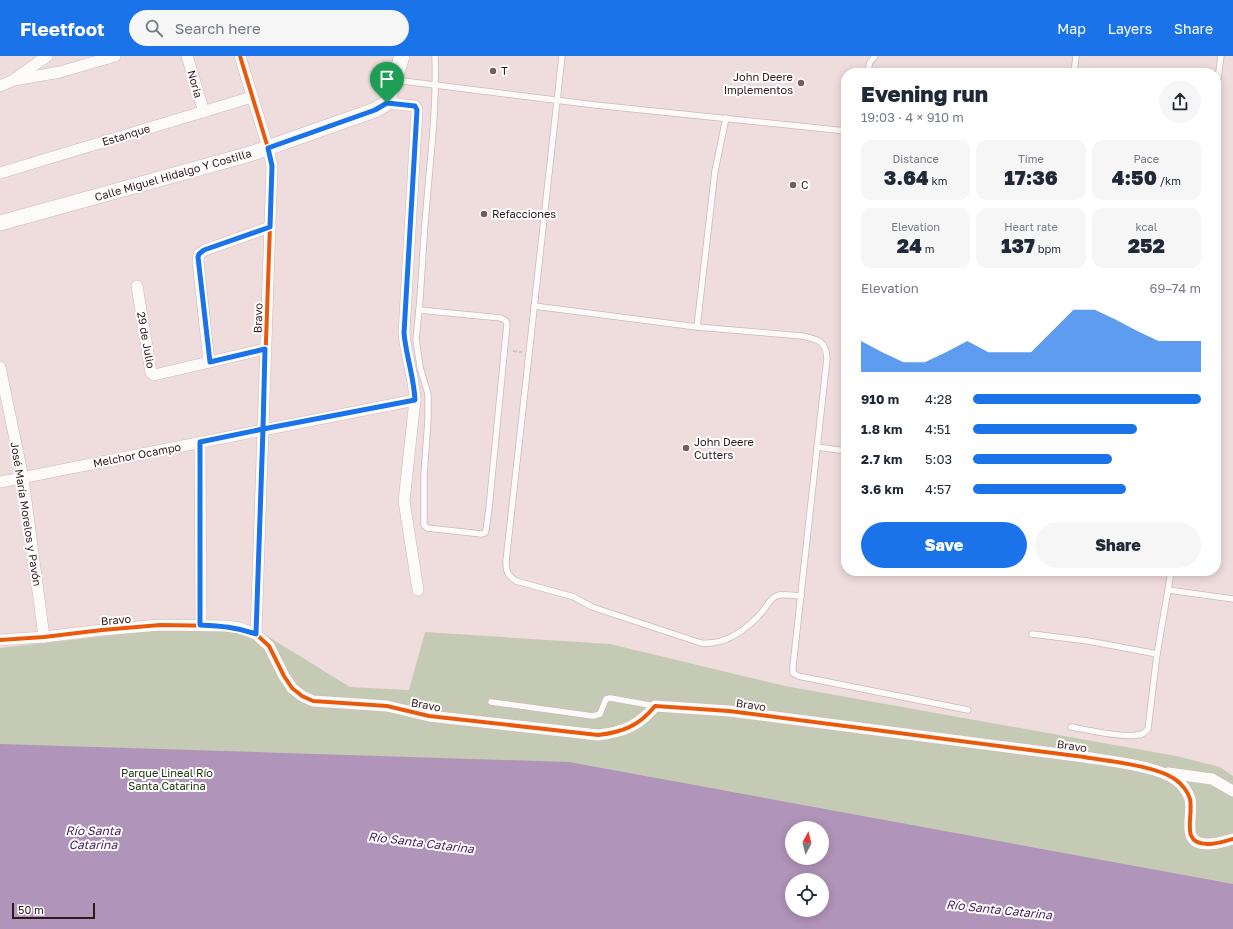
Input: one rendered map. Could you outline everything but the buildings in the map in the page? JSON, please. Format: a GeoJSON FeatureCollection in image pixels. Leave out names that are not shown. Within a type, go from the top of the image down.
{"type":"FeatureCollection","features":[{"type":"Feature","properties":{"kind":"street"},"geometry":{"type":"LineString","coordinates":[[0,86],[14,80],[47,56]]}},
{"type":"Feature","properties":{"kind":"street"},"geometry":{"type":"LineString","coordinates":[[14,80],[60,72],[114,56]]}},
{"type":"Feature","properties":{"kind":"street","name":"Noria"},"geometry":{"type":"LineString","coordinates":[[187,56],[204,112]]}},
{"type":"Feature","properties":{"kind":"street","name":"Bravo"},"geometry":{"type":"LineString","coordinates":[[240,56],[272,166],[256,634]]}},
{"type":"Feature","properties":{"kind":"street"},"geometry":{"type":"LineString","coordinates":[[402,56],[387,103],[415,106],[417,110],[404,333],[414,384],[415,400],[404,501],[418,590]]}},
{"type":"Feature","properties":{"kind":"street","name":"Estanque"},"geometry":{"type":"LineString","coordinates":[[0,173],[252,97]]}},
{"type":"Feature","properties":{"kind":"street","name":"Calle Miguel Hidalgo Y Costilla"},"geometry":{"type":"LineString","coordinates":[[0,223],[268,148],[375,110],[387,103]]}},
{"type":"Feature","properties":{"kind":"street"},"geometry":{"type":"LineString","coordinates":[[210,362],[198,261],[199,254],[204,250],[270,227]]}},
{"type":"Feature","properties":{"kind":"street","name":"29 de Julio"},"geometry":{"type":"LineString","coordinates":[[137,286],[152,374],[156,375],[265,349]]}},
{"type":"Feature","properties":{"kind":"street","name":"José María Morelos y Pavón"},"geometry":{"type":"LineString","coordinates":[[0,367],[23,478],[44,637]]}},
{"type":"Feature","properties":{"kind":"street","name":"Melchor Ocampo"},"geometry":{"type":"LineString","coordinates":[[0,482],[415,400]]}},
{"type":"Feature","properties":{"kind":"street"},"geometry":{"type":"LineString","coordinates":[[200,442],[200,625]]}},
{"type":"Feature","properties":{"kind":"street","name":"Bravo"},"geometry":{"type":"LineString","coordinates":[[0,640],[160,625],[226,626],[240,628],[256,634],[270,646],[284,676],[292,688],[302,696],[313,701],[387,706],[429,716],[598,735],[623,730],[631,726],[646,717],[655,706],[729,711],[1084,757],[1139,766],[1161,772],[1176,780],[1184,788],[1190,799],[1190,836],[1192,839],[1203,844],[1233,840]]}},
{"type":"Feature","properties":{"kind":"street"},"geometry":{"type":"LineString","coordinates":[[1161,772],[1212,779],[1233,791]]}},
{"type":"Feature","properties":{"kind":"lane"},"geometry":{"type":"LineString","coordinates":[[419,310],[504,319],[508,327],[485,533],[465,533],[427,528],[424,525],[424,475],[427,448],[428,394],[420,367],[416,339],[432,149],[436,85],[435,56]]}},
{"type":"Feature","properties":{"kind":"lane"},"geometry":{"type":"LineString","coordinates":[[562,56],[506,561],[506,569],[509,576],[516,581],[574,597],[592,607],[700,643],[708,644],[725,640],[752,624],[772,599],[777,596],[783,594],[801,596]]}},
{"type":"Feature","properties":{"kind":"lane"},"geometry":{"type":"LineString","coordinates":[[868,68],[870,62],[875,56]]}},
{"type":"Feature","properties":{"kind":"lane"},"geometry":{"type":"LineString","coordinates":[[1075,68],[1076,56]]}},
{"type":"Feature","properties":{"kind":"lane"},"geometry":{"type":"LineString","coordinates":[[1220,68],[1222,56]]}},
{"type":"Feature","properties":{"kind":"lane"},"geometry":{"type":"LineString","coordinates":[[395,80],[557,100],[841,131]]}},
{"type":"Feature","properties":{"kind":"lane"},"geometry":{"type":"LineString","coordinates":[[697,327],[714,170],[726,118]]}},
{"type":"Feature","properties":{"kind":"lane"},"geometry":{"type":"LineString","coordinates":[[534,306],[697,327],[802,336],[818,340],[822,343],[826,349],[827,358],[793,673],[795,675],[968,710]]}},
{"type":"Feature","properties":{"kind":"lane"},"geometry":{"type":"LineString","coordinates":[[817,447],[841,450]]}},
{"type":"Feature","properties":{"kind":"lane"},"geometry":{"type":"LineString","coordinates":[[1071,727],[1128,736],[1145,733],[1148,729],[1157,654],[1170,576]]}},
{"type":"Feature","properties":{"kind":"lane"},"geometry":{"type":"LineString","coordinates":[[1168,590],[1233,599]]}},
{"type":"Feature","properties":{"kind":"lane"},"geometry":{"type":"LineString","coordinates":[[1032,634],[1104,644],[1157,654]]}},
{"type":"Feature","properties":{"kind":"lane"},"geometry":{"type":"LineString","coordinates":[[491,702],[593,716],[600,714],[606,699],[610,698],[655,706]]}},
{"type":"Feature","properties":{"kind":"path"},"geometry":{"type":"LineString","coordinates":[[505,350],[529,353]]}},
{"type":"Feature","properties":{"kind":"green space","name":"Parque Lineal Río Santa Catarina"},"geometry":{"type":"Polygon","coordinates":[[[167,629],[259,631],[350,687],[409,690],[425,632],[610,644],[785,686],[1176,756],[1220,767],[1233,776],[1233,929],[0,929],[0,648],[167,629]]]}},
{"type":"Feature","properties":{"kind":"water","name":"Río Santa Catarina"},"geometry":{"type":"Polygon","coordinates":[[[0,744],[569,762],[1233,884],[1233,929],[0,929],[0,744]]]}},
{"type":"Feature","properties":{"kind":"cycle path"},"geometry":{"type":"LineString","coordinates":[[240,56],[272,166],[256,634]]}},
{"type":"Feature","properties":{"kind":"cycle path"},"geometry":{"type":"LineString","coordinates":[[0,640],[160,625],[226,626],[240,628],[256,634],[269,646],[284,676],[292,688],[302,696],[313,701],[387,706],[429,716],[598,735],[615,732],[630,727],[643,719],[655,706],[729,711],[1119,762],[1157,771],[1168,775],[1180,784],[1190,799],[1190,829],[1194,840],[1200,843],[1209,844],[1233,839]]}},
{"type":"Feature","properties":{"kind":"place","name":"T"},"geometry":{"type":"Point","coordinates":[493,71]}},
{"type":"Feature","properties":{"kind":"place","name":"John Deere Implementos"},"geometry":{"type":"Point","coordinates":[801,83]}},
{"type":"Feature","properties":{"kind":"place","name":"C"},"geometry":{"type":"Point","coordinates":[793,185]}},
{"type":"Feature","properties":{"kind":"place","name":"Refacciones"},"geometry":{"type":"Point","coordinates":[484,214]}},
{"type":"Feature","properties":{"kind":"place","name":"John Deere Cutters"},"geometry":{"type":"Point","coordinates":[686,448]}},
{"type":"Feature","properties":{"kind":"route"},"geometry":{"type":"LineString","coordinates":[[387,103],[375,110],[268,148],[272,166],[270,227],[204,250],[199,254],[198,261],[210,362],[265,349],[263,429],[200,442],[200,625],[240,628],[256,634],[263,429],[415,400],[414,384],[404,333],[417,110],[415,106],[387,103]]}}]}
